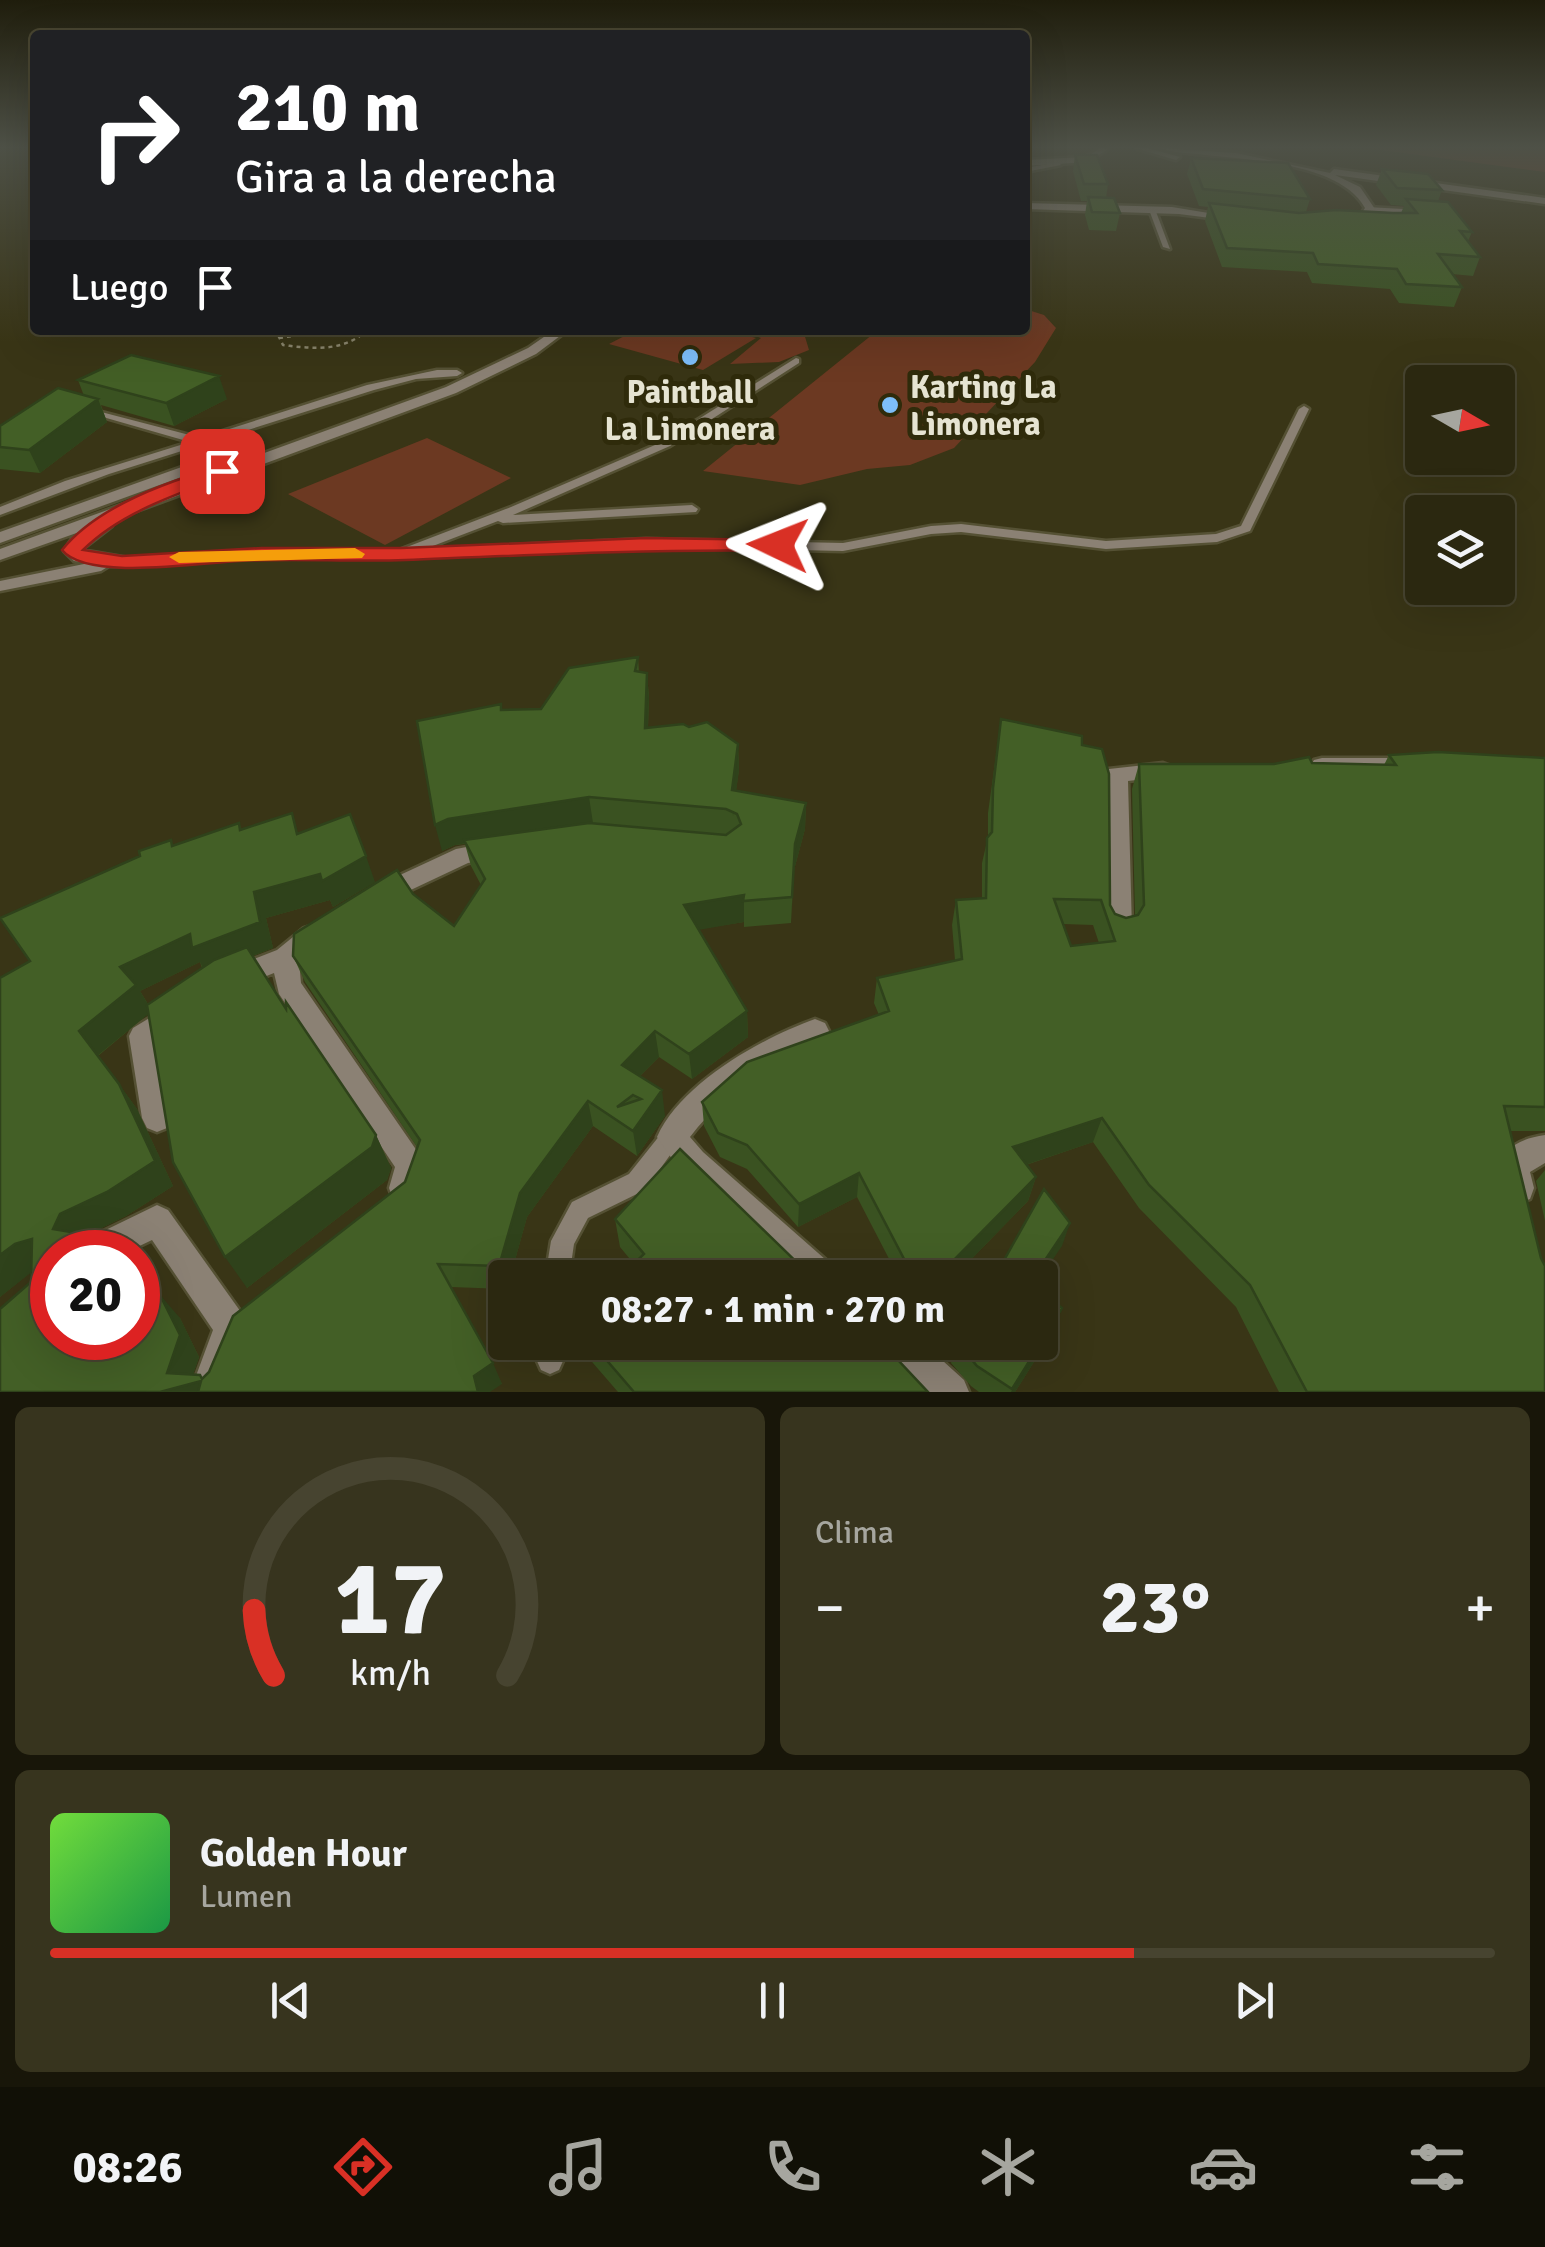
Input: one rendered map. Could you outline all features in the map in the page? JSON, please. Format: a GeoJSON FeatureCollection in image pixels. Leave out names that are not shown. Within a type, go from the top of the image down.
{"type":"FeatureCollection","features":[{"type":"Feature","properties":{"kind":"street"},"geometry":{"type":"LineString","coordinates":[[1199,213],[1253,219]]}},
{"type":"Feature","properties":{"kind":"street"},"geometry":{"type":"LineString","coordinates":[[1223,213],[1241,214]]}},
{"type":"Feature","properties":{"kind":"street"},"geometry":{"type":"LineString","coordinates":[[1332,219],[1364,219],[1366,213]]}},
{"type":"Feature","properties":{"kind":"street"},"geometry":{"type":"LineString","coordinates":[[3,534],[457,373],[529,335]]}},
{"type":"Feature","properties":{"kind":"street"},"geometry":{"type":"LineString","coordinates":[[0,555],[450,390],[532,351],[555,335]]}},
{"type":"Feature","properties":{"kind":"street"},"geometry":{"type":"LineString","coordinates":[[122,562],[80,558],[72,550],[89,533],[151,498]]}},
{"type":"Feature","properties":{"kind":"street"},"geometry":{"type":"LineString","coordinates":[[0,586],[122,562]]}},
{"type":"Feature","properties":{"kind":"street"},"geometry":{"type":"LineString","coordinates":[[1290,766],[1426,766]]}},
{"type":"Feature","properties":{"kind":"street"},"geometry":{"type":"LineString","coordinates":[[1119,930],[1117,774],[1194,770]]}},
{"type":"Feature","properties":{"kind":"street"},"geometry":{"type":"LineString","coordinates":[[157,1118],[144,1036],[221,983],[286,957],[401,883],[464,855],[520,847]]}},
{"type":"Feature","properties":{"kind":"street"},"geometry":{"type":"LineString","coordinates":[[286,957],[288,986],[412,1164],[402,1192],[387,1204]]}},
{"type":"Feature","properties":{"kind":"street"},"geometry":{"type":"LineString","coordinates":[[803,1260],[692,1162],[672,1138],[687,1116],[726,1078],[815,1031]]}},
{"type":"Feature","properties":{"kind":"street"},"geometry":{"type":"LineString","coordinates":[[1526,1224],[1514,1167],[1532,1151],[1545,1149]]}},
{"type":"Feature","properties":{"kind":"street"},"geometry":{"type":"LineString","coordinates":[[137,1230],[157,1220],[239,1321],[207,1392]]}},
{"type":"Feature","properties":{"kind":"street"},"geometry":{"type":"LineString","coordinates":[[916,1360],[952,1392]]}},
{"type":"Feature","properties":{"kind":"lane"},"geometry":{"type":"LineString","coordinates":[[1153,213],[1167,247]]}},
{"type":"Feature","properties":{"kind":"lane"},"geometry":{"type":"LineString","coordinates":[[401,554],[666,444],[796,361]]}},
{"type":"Feature","properties":{"kind":"lane"},"geometry":{"type":"LineString","coordinates":[[0,511],[202,442],[430,373],[457,373]]}},
{"type":"Feature","properties":{"kind":"lane"},"geometry":{"type":"LineString","coordinates":[[81,408],[202,442]]}},
{"type":"Feature","properties":{"kind":"lane"},"geometry":{"type":"LineString","coordinates":[[122,562],[646,543],[843,547],[961,528],[1106,545],[1217,538],[1246,528],[1304,409]]}},
{"type":"Feature","properties":{"kind":"lane"},"geometry":{"type":"LineString","coordinates":[[489,520],[692,509]]}},
{"type":"Feature","properties":{"kind":"lane"},"geometry":{"type":"LineString","coordinates":[[560,1260],[563,1241],[580,1210],[637,1182],[672,1138]]}},
{"type":"Feature","properties":{"kind":"path"},"geometry":{"type":"LineString","coordinates":[[278,335],[283,345],[315,348],[348,342],[360,335]]}},
{"type":"Feature","properties":{"kind":"path"},"geometry":{"type":"LineString","coordinates":[[279,338],[297,335]]}},
{"type":"Feature","properties":{"kind":"path"},"geometry":{"type":"LineString","coordinates":[[315,348],[324,335]]}},
{"type":"Feature","properties":{"kind":"shaded area","name":"Karting La Limonera"},"geometry":{"type":"Polygon","coordinates":[[[1030,311],[1044,315],[1056,328],[1035,362],[954,448],[910,465],[867,469],[800,485],[703,471],[872,335],[1030,335],[1030,311]]]}},
{"type":"Feature","properties":{"kind":"shaded area","name":"Paintball La Limonera"},"geometry":{"type":"Polygon","coordinates":[[[626,335],[756,338],[703,370],[609,344],[626,335]]]}},
{"type":"Feature","properties":{"kind":"shaded area"},"geometry":{"type":"Polygon","coordinates":[[[752,335],[804,335],[809,350],[779,362],[730,364],[761,338],[752,335]]]}},
{"type":"Feature","properties":{"kind":"shaded area"},"geometry":{"type":"Polygon","coordinates":[[[427,438],[511,478],[385,545],[288,494],[427,438]]]}},
{"type":"Feature","properties":{"kind":"building"},"geometry":{"type":"Polygon","coordinates":[[[1213,213],[1392,213],[1457,213],[1472,232],[1460,231],[1480,257],[1438,254],[1462,287],[1406,284],[1397,269],[1318,264],[1313,253],[1227,248],[1213,213]]]}},
{"type":"Feature","properties":{"kind":"building"},"geometry":{"type":"Polygon","coordinates":[[[131,355],[219,376],[166,403],[78,380],[131,355]]]}},
{"type":"Feature","properties":{"kind":"building"},"geometry":{"type":"Polygon","coordinates":[[[58,388],[98,399],[29,450],[0,447],[0,426],[58,388]]]}},
{"type":"Feature","properties":{"kind":"building"},"geometry":{"type":"Polygon","coordinates":[[[638,657],[635,671],[647,673],[645,728],[683,724],[689,727],[707,722],[738,744],[732,790],[806,803],[795,844],[792,897],[743,901],[744,895],[684,905],[747,1011],[689,1054],[655,1031],[622,1065],[662,1090],[633,1131],[588,1101],[520,1193],[501,1260],[488,1260],[488,1266],[438,1264],[493,1363],[474,1376],[478,1392],[198,1392],[201,1381],[160,1392],[0,1392],[0,1309],[30,1283],[30,1360],[160,1360],[160,1295],[180,1335],[167,1373],[200,1375],[202,1379],[209,1372],[233,1316],[405,1182],[420,1140],[293,956],[294,934],[397,870],[413,894],[454,926],[485,879],[464,840],[589,823],[726,835],[741,824],[737,814],[726,809],[589,797],[448,819],[435,825],[417,721],[501,704],[501,710],[541,709],[569,668],[638,657]],[[633,1095],[617,1107],[641,1099],[633,1095]]]}},
{"type":"Feature","properties":{"kind":"building"},"geometry":{"type":"Polygon","coordinates":[[[1001,719],[1082,736],[1082,745],[1102,749],[1109,774],[1110,905],[1115,914],[1126,918],[1138,915],[1144,905],[1139,764],[1274,764],[1309,757],[1312,763],[1396,765],[1389,755],[1438,752],[1545,758],[1545,1107],[1504,1106],[1545,1266],[1545,1392],[1307,1392],[1250,1285],[1149,1185],[1102,1118],[1013,1147],[1036,1177],[954,1260],[905,1260],[859,1173],[799,1204],[747,1145],[718,1133],[702,1102],[747,1062],[889,1011],[877,978],[962,959],[956,900],[986,898],[987,838],[992,832],[1001,719]],[[1054,899],[1071,946],[1115,941],[1101,900],[1054,899]]]}},
{"type":"Feature","properties":{"kind":"building"},"geometry":{"type":"Polygon","coordinates":[[[292,813],[297,834],[350,814],[366,856],[322,881],[320,874],[254,892],[260,922],[192,948],[190,934],[120,967],[136,985],[79,1031],[119,1084],[155,1161],[107,1192],[60,1214],[53,1229],[59,1230],[30,1230],[30,1240],[0,1255],[0,978],[30,961],[0,918],[140,856],[139,851],[171,840],[172,846],[239,823],[240,830],[292,813]]]}},
{"type":"Feature","properties":{"kind":"building"},"geometry":{"type":"Polygon","coordinates":[[[247,947],[376,1135],[372,1147],[225,1257],[173,1162],[147,1005],[214,960],[247,947]]]}},
{"type":"Feature","properties":{"kind":"building"},"geometry":{"type":"Polygon","coordinates":[[[680,1149],[794,1260],[638,1260],[644,1254],[615,1219],[680,1149]]]}},
{"type":"Feature","properties":{"kind":"building"},"geometry":{"type":"Polygon","coordinates":[[[1044,1189],[1070,1223],[1045,1260],[1004,1260],[1044,1189]]]}},
{"type":"Feature","properties":{"kind":"building"},"geometry":{"type":"Polygon","coordinates":[[[606,1360],[898,1360],[928,1392],[634,1392],[606,1360]]]}},
{"type":"Feature","properties":{"kind":"building"},"geometry":{"type":"Polygon","coordinates":[[[972,1360],[1030,1360],[1012,1389],[972,1360]]]}},
{"type":"Feature","properties":{"kind":"slow traffic"},"geometry":{"type":"LineString","coordinates":[[179,557],[355,554]]}},
{"type":"Feature","properties":{"kind":"place","name":"Paintball La Limonera"},"geometry":{"type":"Point","coordinates":[690,357]}},
{"type":"Feature","properties":{"kind":"place","name":"Karting La Limonera"},"geometry":{"type":"Point","coordinates":[890,405]}},
{"type":"Feature","properties":{"kind":"route"},"geometry":{"type":"LineString","coordinates":[[222,471],[151,498],[89,533],[73,546],[74,554],[90,560],[122,562],[646,543],[778,545]]}}]}
